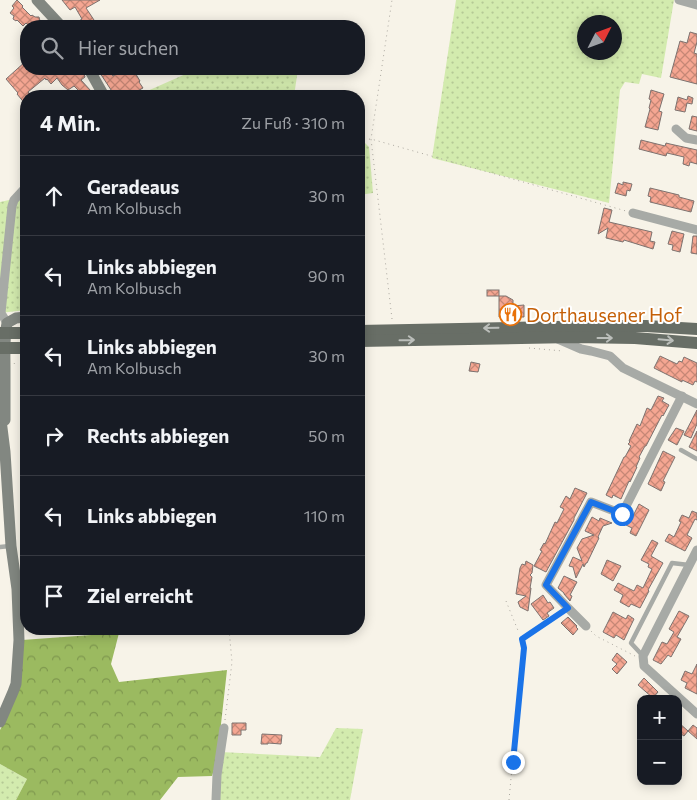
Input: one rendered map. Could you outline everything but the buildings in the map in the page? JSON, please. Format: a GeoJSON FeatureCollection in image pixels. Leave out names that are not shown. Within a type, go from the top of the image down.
{"type":"FeatureCollection","features":[{"type":"Feature","properties":{"kind":"main road"},"geometry":{"type":"LineString","coordinates":[[365,331],[601,326],[697,329]]}},
{"type":"Feature","properties":{"kind":"main road"},"geometry":{"type":"LineString","coordinates":[[3,337],[20,334]]}},
{"type":"Feature","properties":{"kind":"main road"},"geometry":{"type":"LineString","coordinates":[[3,337],[20,345]]}},
{"type":"Feature","properties":{"kind":"main road"},"geometry":{"type":"LineString","coordinates":[[365,341],[635,338],[697,343]]}},
{"type":"Feature","properties":{"kind":"street"},"geometry":{"type":"LineString","coordinates":[[37,0],[55,20]]}},
{"type":"Feature","properties":{"kind":"street"},"geometry":{"type":"LineString","coordinates":[[679,0],[697,5]]}},
{"type":"Feature","properties":{"kind":"street"},"geometry":{"type":"LineString","coordinates":[[92,75],[101,90]]}},
{"type":"Feature","properties":{"kind":"street"},"geometry":{"type":"LineString","coordinates":[[676,129],[686,138],[697,140]]}},
{"type":"Feature","properties":{"kind":"street"},"geometry":{"type":"LineString","coordinates":[[0,722],[16,684],[18,672],[19,640],[16,572],[6,547],[3,337],[1,314],[12,206],[20,193]]}},
{"type":"Feature","properties":{"kind":"street"},"geometry":{"type":"LineString","coordinates":[[632,213],[697,230]]}},
{"type":"Feature","properties":{"kind":"street"},"geometry":{"type":"LineString","coordinates":[[3,337],[16,318],[20,318]]}},
{"type":"Feature","properties":{"kind":"street"},"geometry":{"type":"LineString","coordinates":[[556,338],[581,349],[610,356],[623,368],[697,404]]}},
{"type":"Feature","properties":{"kind":"street"},"geometry":{"type":"LineString","coordinates":[[586,626],[546,585],[591,502],[622,514],[682,396]]}},
{"type":"Feature","properties":{"kind":"street"},"geometry":{"type":"LineString","coordinates":[[0,412],[5,452]]}},
{"type":"Feature","properties":{"kind":"street"},"geometry":{"type":"LineString","coordinates":[[697,550],[693,567],[643,658],[644,666],[697,714]]}},
{"type":"Feature","properties":{"kind":"street"},"geometry":{"type":"LineString","coordinates":[[216,800],[216,775],[224,728]]}},
{"type":"Feature","properties":{"kind":"lane"},"geometry":{"type":"LineString","coordinates":[[681,450],[697,459]]}},
{"type":"Feature","properties":{"kind":"lane"},"geometry":{"type":"LineString","coordinates":[[643,658],[631,643],[672,563],[693,567]]}},
{"type":"Feature","properties":{"kind":"lane"},"geometry":{"type":"LineString","coordinates":[[522,639],[568,608]]}},
{"type":"Feature","properties":{"kind":"path"},"geometry":{"type":"LineString","coordinates":[[392,0],[371,139],[392,322]]}},
{"type":"Feature","properties":{"kind":"path"},"geometry":{"type":"LineString","coordinates":[[365,140],[371,139],[632,213]]}},
{"type":"Feature","properties":{"kind":"path"},"geometry":{"type":"LineString","coordinates":[[506,601],[524,648],[509,800]]}},
{"type":"Feature","properties":{"kind":"path"},"geometry":{"type":"LineString","coordinates":[[586,626],[596,636],[630,654],[643,658]]}},
{"type":"Feature","properties":{"kind":"path"},"geometry":{"type":"LineString","coordinates":[[224,728],[232,662],[230,635]]}},
{"type":"Feature","properties":{"kind":"green space"},"geometry":{"type":"Polygon","coordinates":[[[456,0],[674,0],[661,78],[642,74],[639,84],[625,82],[620,90],[609,203],[432,158],[456,0]]]}},
{"type":"Feature","properties":{"kind":"green space"},"geometry":{"type":"Polygon","coordinates":[[[183,75],[297,75],[295,90],[150,90],[183,75]]]}},
{"type":"Feature","properties":{"kind":"green space"},"geometry":{"type":"Polygon","coordinates":[[[365,143],[369,147],[373,193],[365,194],[365,143]]]}},
{"type":"Feature","properties":{"kind":"green space"},"geometry":{"type":"Polygon","coordinates":[[[20,196],[20,311],[0,313],[0,202],[16,201],[20,196]]]}},
{"type":"Feature","properties":{"kind":"green space"},"geometry":{"type":"Polygon","coordinates":[[[118,635],[111,664],[119,682],[227,670],[220,752],[212,776],[178,777],[160,800],[16,800],[27,779],[0,764],[0,730],[14,701],[22,640],[118,635]]]}},
{"type":"Feature","properties":{"kind":"green space"},"geometry":{"type":"Polygon","coordinates":[[[336,728],[363,729],[350,800],[218,800],[220,752],[320,757],[336,728]]]}},
{"type":"Feature","properties":{"kind":"green space"},"geometry":{"type":"Polygon","coordinates":[[[0,764],[27,779],[16,800],[0,800],[0,764]]]}},
{"type":"Feature","properties":{"kind":"place","name":"Dorthausener Hof"},"geometry":{"type":"Point","coordinates":[510,315]}},
{"type":"Feature","properties":{"kind":"route"},"geometry":{"type":"LineString","coordinates":[[513,762],[524,648],[522,639],[568,608],[546,585],[591,502],[622,514]]}}]}
